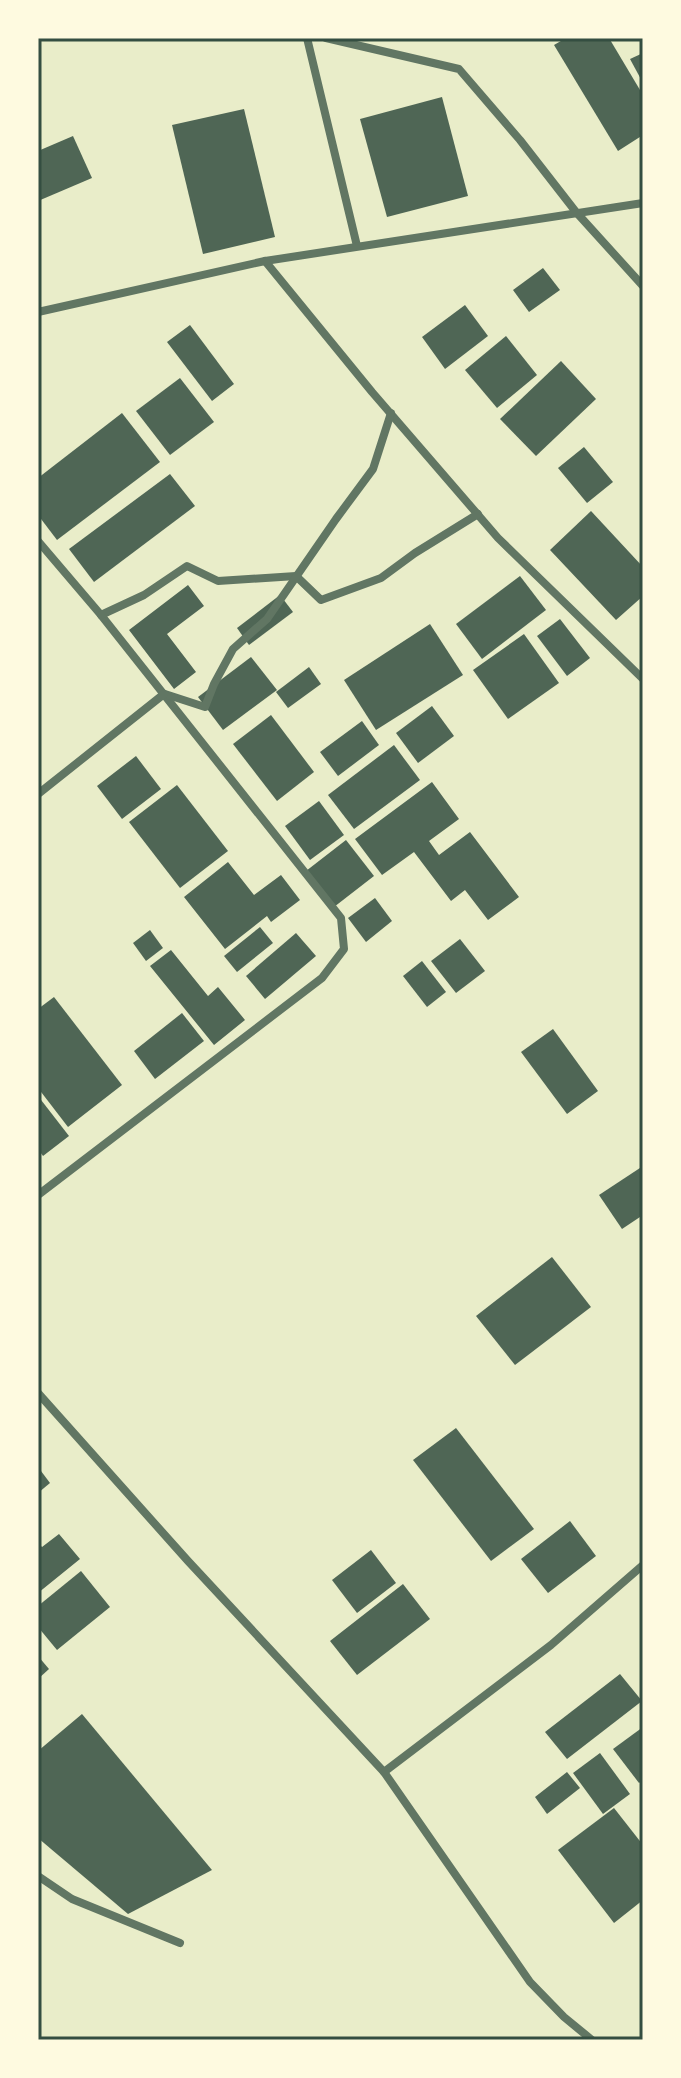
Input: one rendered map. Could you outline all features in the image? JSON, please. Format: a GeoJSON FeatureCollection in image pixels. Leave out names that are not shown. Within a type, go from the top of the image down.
{"type":"FeatureCollection","features":[{"type":"Feature","properties":{"kind":"street"},"geometry":{"type":"LineString","coordinates":[[307,38],[357,246]]}},
{"type":"Feature","properties":{"kind":"street"},"geometry":{"type":"LineString","coordinates":[[326,38],[459,69],[576,212],[643,286]]}},
{"type":"Feature","properties":{"kind":"street"},"geometry":{"type":"LineString","coordinates":[[38,312],[265,261],[643,203]]}},
{"type":"Feature","properties":{"kind":"street"},"geometry":{"type":"LineString","coordinates":[[265,261],[478,514],[550,590],[643,679]]}},
{"type":"Feature","properties":{"kind":"street"},"geometry":{"type":"LineString","coordinates":[[164,694],[205,707],[233,649],[267,619],[373,469],[391,413]]}},
{"type":"Feature","properties":{"kind":"street"},"geometry":{"type":"LineString","coordinates":[[101,615],[144,595],[187,566],[218,581],[296,576],[321,600],[381,578],[478,514]]}},
{"type":"Feature","properties":{"kind":"street"},"geometry":{"type":"LineString","coordinates":[[38,541],[101,615],[341,918],[344,949],[322,978],[38,1195]]}},
{"type":"Feature","properties":{"kind":"street"},"geometry":{"type":"LineString","coordinates":[[38,794],[164,694]]}},
{"type":"Feature","properties":{"kind":"street"},"geometry":{"type":"LineString","coordinates":[[38,1393],[198,1572],[384,1772],[530,1982],[592,2040]]}},
{"type":"Feature","properties":{"kind":"street"},"geometry":{"type":"LineString","coordinates":[[384,1772],[551,1645],[643,1565]]}},
{"type":"Feature","properties":{"kind":"street"},"geometry":{"type":"LineString","coordinates":[[38,1876],[72,1899],[180,1943]]}},
{"type":"Feature","properties":{"kind":"building"},"geometry":{"type":"Polygon","coordinates":[[[566,38],[609,38],[643,95],[643,135],[618,151],[554,45],[566,38]]]}},
{"type":"Feature","properties":{"kind":"building"},"geometry":{"type":"Polygon","coordinates":[[[643,53],[643,83],[630,59],[643,53]]]}},
{"type":"Feature","properties":{"kind":"building"},"geometry":{"type":"Polygon","coordinates":[[[442,97],[468,196],[387,217],[360,119],[442,97]]]}},
{"type":"Feature","properties":{"kind":"building"},"geometry":{"type":"Polygon","coordinates":[[[244,109],[275,237],[203,254],[172,125],[244,109]]]}},
{"type":"Feature","properties":{"kind":"building"},"geometry":{"type":"Polygon","coordinates":[[[73,136],[92,178],[38,201],[38,151],[73,136]]]}},
{"type":"Feature","properties":{"kind":"building"},"geometry":{"type":"Polygon","coordinates":[[[543,268],[560,290],[529,312],[513,290],[543,268]]]}},
{"type":"Feature","properties":{"kind":"building"},"geometry":{"type":"Polygon","coordinates":[[[465,305],[488,336],[445,369],[422,337],[465,305]]]}},
{"type":"Feature","properties":{"kind":"building"},"geometry":{"type":"Polygon","coordinates":[[[190,325],[234,384],[212,401],[167,342],[190,325]]]}},
{"type":"Feature","properties":{"kind":"building"},"geometry":{"type":"Polygon","coordinates":[[[506,336],[537,375],[497,408],[465,370],[506,336]]]}},
{"type":"Feature","properties":{"kind":"building"},"geometry":{"type":"Polygon","coordinates":[[[561,361],[596,399],[536,456],[500,419],[561,361]]]}},
{"type":"Feature","properties":{"kind":"building"},"geometry":{"type":"Polygon","coordinates":[[[180,378],[214,422],[170,455],[136,411],[180,378]]]}},
{"type":"Feature","properties":{"kind":"building"},"geometry":{"type":"Polygon","coordinates":[[[122,413],[160,462],[57,540],[38,515],[38,478],[122,413]]]}},
{"type":"Feature","properties":{"kind":"building"},"geometry":{"type":"Polygon","coordinates":[[[584,447],[613,482],[587,503],[558,468],[584,447]]]}},
{"type":"Feature","properties":{"kind":"building"},"geometry":{"type":"Polygon","coordinates":[[[170,474],[195,506],[94,582],[69,549],[170,474]]]}},
{"type":"Feature","properties":{"kind":"building"},"geometry":{"type":"Polygon","coordinates":[[[591,511],[643,567],[643,596],[616,620],[550,550],[591,511]]]}},
{"type":"Feature","properties":{"kind":"building"},"geometry":{"type":"Polygon","coordinates":[[[520,576],[546,610],[482,659],[456,624],[520,576]]]}},
{"type":"Feature","properties":{"kind":"building"},"geometry":{"type":"Polygon","coordinates":[[[188,585],[204,606],[167,634],[196,672],[174,689],[129,630],[188,585]]]}},
{"type":"Feature","properties":{"kind":"building"},"geometry":{"type":"Polygon","coordinates":[[[280,595],[293,612],[249,645],[237,628],[280,595]]]}},
{"type":"Feature","properties":{"kind":"building"},"geometry":{"type":"Polygon","coordinates":[[[560,619],[590,658],[567,676],[537,636],[560,619]]]}},
{"type":"Feature","properties":{"kind":"building"},"geometry":{"type":"Polygon","coordinates":[[[430,624],[463,675],[376,730],[344,680],[430,624]]]}},
{"type":"Feature","properties":{"kind":"building"},"geometry":{"type":"Polygon","coordinates":[[[524,634],[559,683],[508,719],[473,670],[524,634]]]}},
{"type":"Feature","properties":{"kind":"building"},"geometry":{"type":"Polygon","coordinates":[[[251,657],[277,690],[223,730],[198,697],[251,657]]]}},
{"type":"Feature","properties":{"kind":"building"},"geometry":{"type":"Polygon","coordinates":[[[309,667],[321,684],[288,708],[276,692],[309,667]]]}},
{"type":"Feature","properties":{"kind":"building"},"geometry":{"type":"Polygon","coordinates":[[[432,706],[454,736],[418,763],[396,733],[432,706]]]}},
{"type":"Feature","properties":{"kind":"building"},"geometry":{"type":"Polygon","coordinates":[[[271,715],[314,772],[277,801],[233,744],[271,715]]]}},
{"type":"Feature","properties":{"kind":"building"},"geometry":{"type":"Polygon","coordinates":[[[362,721],[379,745],[338,776],[320,752],[362,721]]]}},
{"type":"Feature","properties":{"kind":"building"},"geometry":{"type":"Polygon","coordinates":[[[394,745],[420,780],[354,829],[328,795],[394,745]]]}},
{"type":"Feature","properties":{"kind":"building"},"geometry":{"type":"Polygon","coordinates":[[[136,756],[161,789],[122,819],[97,786],[136,756]]]}},
{"type":"Feature","properties":{"kind":"building"},"geometry":{"type":"Polygon","coordinates":[[[432,782],[459,819],[429,841],[439,855],[470,832],[519,897],[488,920],[465,890],[451,901],[414,852],[382,875],[355,839],[432,782]]]}},
{"type":"Feature","properties":{"kind":"building"},"geometry":{"type":"Polygon","coordinates":[[[177,785],[228,851],[180,888],[129,822],[177,785]]]}},
{"type":"Feature","properties":{"kind":"building"},"geometry":{"type":"Polygon","coordinates":[[[319,801],[344,835],[310,860],[285,826],[319,801]]]}},
{"type":"Feature","properties":{"kind":"building"},"geometry":{"type":"Polygon","coordinates":[[[346,840],[374,876],[334,907],[306,871],[346,840]]]}},
{"type":"Feature","properties":{"kind":"building"},"geometry":{"type":"Polygon","coordinates":[[[228,862],[254,895],[281,875],[300,900],[271,922],[267,916],[225,949],[184,897],[228,862]]]}},
{"type":"Feature","properties":{"kind":"building"},"geometry":{"type":"Polygon","coordinates":[[[375,898],[392,921],[366,942],[348,918],[375,898]]]}},
{"type":"Feature","properties":{"kind":"building"},"geometry":{"type":"Polygon","coordinates":[[[260,927],[273,943],[237,972],[224,956],[260,927]]]}},
{"type":"Feature","properties":{"kind":"building"},"geometry":{"type":"Polygon","coordinates":[[[150,930],[163,948],[146,961],[133,943],[150,930]]]}},
{"type":"Feature","properties":{"kind":"building"},"geometry":{"type":"Polygon","coordinates":[[[296,933],[316,956],[265,999],[246,976],[296,933]]]}},
{"type":"Feature","properties":{"kind":"building"},"geometry":{"type":"Polygon","coordinates":[[[460,939],[485,971],[456,993],[431,961],[460,939]]]}},
{"type":"Feature","properties":{"kind":"building"},"geometry":{"type":"Polygon","coordinates":[[[171,950],[208,996],[218,987],[245,1020],[214,1045],[150,966],[171,950]]]}},
{"type":"Feature","properties":{"kind":"building"},"geometry":{"type":"Polygon","coordinates":[[[422,961],[446,992],[427,1007],[403,976],[422,961]]]}},
{"type":"Feature","properties":{"kind":"building"},"geometry":{"type":"Polygon","coordinates":[[[54,997],[122,1085],[68,1127],[38,1088],[38,1009],[54,997]]]}},
{"type":"Feature","properties":{"kind":"building"},"geometry":{"type":"Polygon","coordinates":[[[182,1013],[204,1041],[155,1079],[134,1051],[182,1013]]]}},
{"type":"Feature","properties":{"kind":"building"},"geometry":{"type":"Polygon","coordinates":[[[553,1029],[598,1091],[567,1114],[521,1052],[553,1029]]]}},
{"type":"Feature","properties":{"kind":"building"},"geometry":{"type":"Polygon","coordinates":[[[38,1096],[69,1136],[43,1156],[38,1149],[38,1096]]]}},
{"type":"Feature","properties":{"kind":"building"},"geometry":{"type":"Polygon","coordinates":[[[643,1166],[643,1215],[622,1229],[599,1195],[643,1166]]]}},
{"type":"Feature","properties":{"kind":"building"},"geometry":{"type":"Polygon","coordinates":[[[552,1257],[591,1307],[515,1365],[476,1316],[552,1257]]]}},
{"type":"Feature","properties":{"kind":"building"},"geometry":{"type":"Polygon","coordinates":[[[456,1428],[534,1529],[491,1561],[413,1460],[456,1428]]]}},
{"type":"Feature","properties":{"kind":"building"},"geometry":{"type":"Polygon","coordinates":[[[38,1467],[50,1483],[38,1493],[38,1467]]]}},
{"type":"Feature","properties":{"kind":"building"},"geometry":{"type":"Polygon","coordinates":[[[570,1521],[596,1556],[548,1593],[521,1559],[570,1521]]]}},
{"type":"Feature","properties":{"kind":"building"},"geometry":{"type":"Polygon","coordinates":[[[59,1534],[80,1559],[38,1593],[38,1543],[42,1547],[59,1534]]]}},
{"type":"Feature","properties":{"kind":"building"},"geometry":{"type":"Polygon","coordinates":[[[371,1550],[396,1583],[357,1613],[332,1580],[371,1550]]]}},
{"type":"Feature","properties":{"kind":"building"},"geometry":{"type":"Polygon","coordinates":[[[81,1571],[110,1607],[57,1650],[38,1627],[38,1606],[81,1571]]]}},
{"type":"Feature","properties":{"kind":"building"},"geometry":{"type":"Polygon","coordinates":[[[403,1584],[430,1619],[357,1675],[330,1641],[403,1584]]]}},
{"type":"Feature","properties":{"kind":"building"},"geometry":{"type":"Polygon","coordinates":[[[38,1656],[49,1669],[38,1679],[38,1656]]]}},
{"type":"Feature","properties":{"kind":"building"},"geometry":{"type":"Polygon","coordinates":[[[620,1674],[642,1701],[567,1759],[545,1732],[620,1674]]]}},
{"type":"Feature","properties":{"kind":"building"},"geometry":{"type":"Polygon","coordinates":[[[82,1714],[212,1870],[128,1914],[38,1838],[38,1751],[82,1714]]]}},
{"type":"Feature","properties":{"kind":"building"},"geometry":{"type":"Polygon","coordinates":[[[643,1727],[643,1780],[639,1783],[613,1749],[643,1727]]]}},
{"type":"Feature","properties":{"kind":"building"},"geometry":{"type":"Polygon","coordinates":[[[600,1753],[630,1794],[603,1814],[573,1773],[600,1753]]]}},
{"type":"Feature","properties":{"kind":"building"},"geometry":{"type":"Polygon","coordinates":[[[567,1772],[580,1788],[547,1814],[535,1797],[567,1772]]]}},
{"type":"Feature","properties":{"kind":"building"},"geometry":{"type":"Polygon","coordinates":[[[614,1808],[643,1845],[643,1900],[614,1923],[558,1850],[614,1808]]]}}]}
